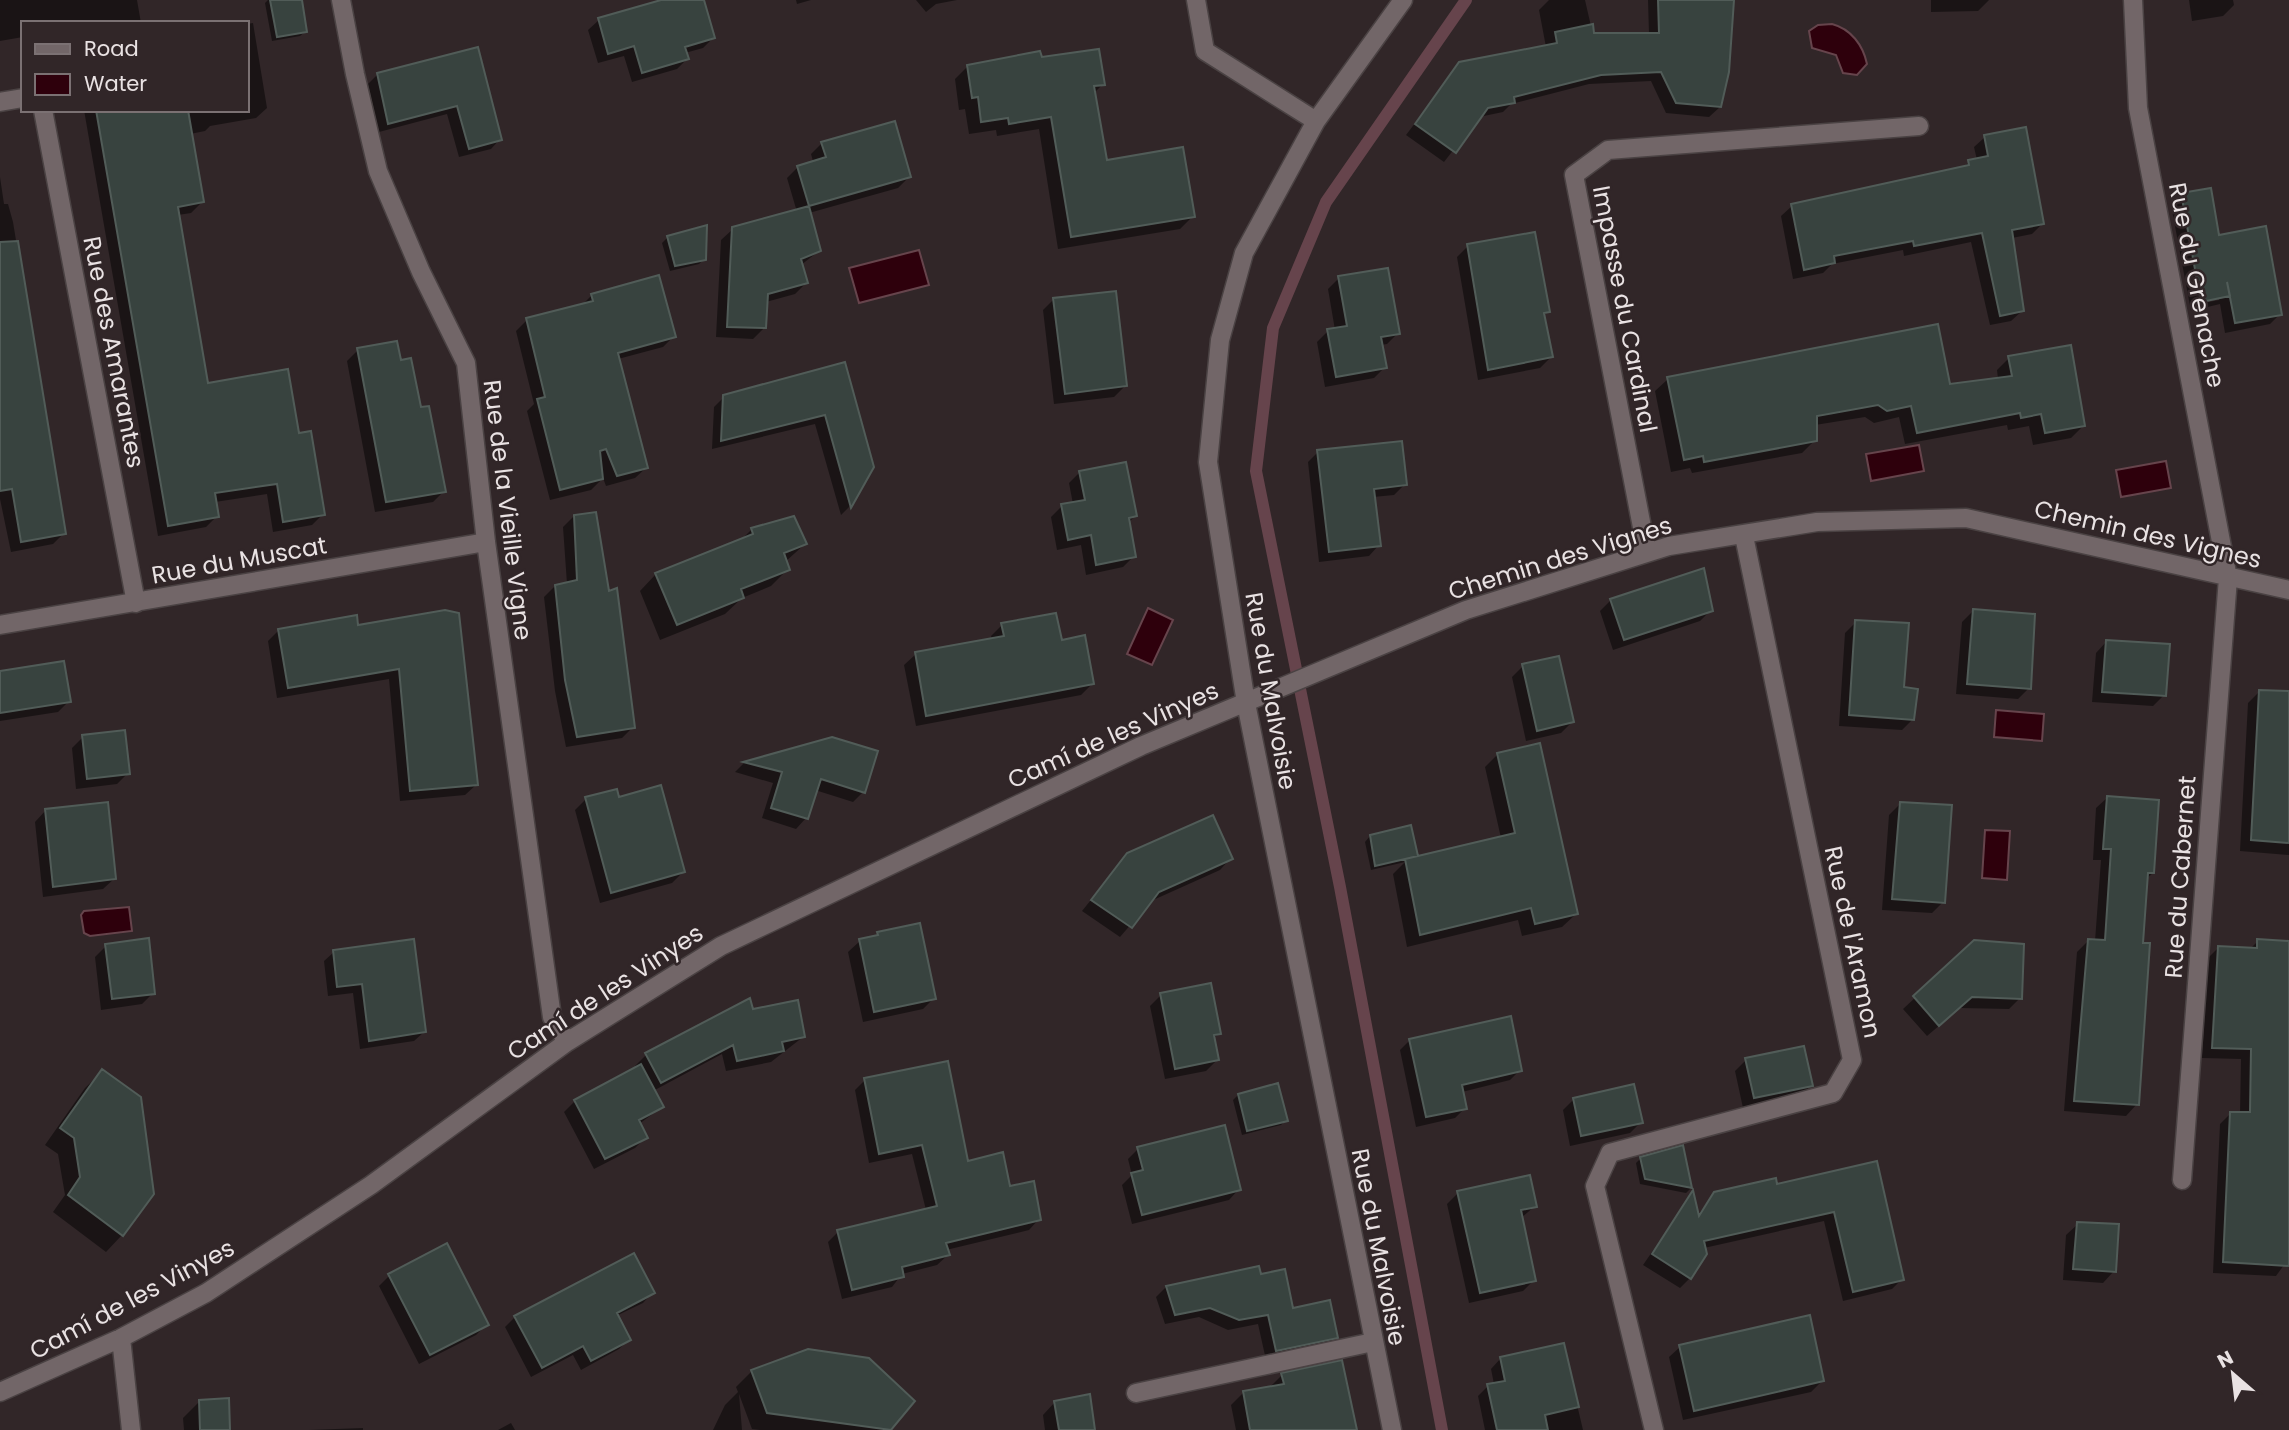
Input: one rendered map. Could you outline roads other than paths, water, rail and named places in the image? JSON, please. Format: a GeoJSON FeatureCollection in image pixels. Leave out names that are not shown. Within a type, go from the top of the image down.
{"type":"FeatureCollection","features":[{"type":"Feature","properties":{"kind":"street","name":"Rue de la Vieille Vigne"},"geometry":{"type":"LineString","coordinates":[[341,0],[378,171],[421,272],[466,363],[486,542],[552,1017],[567,1042]]}},
{"type":"Feature","properties":{"kind":"street"},"geometry":{"type":"LineString","coordinates":[[1196,0],[1205,51],[1316,121]]}},
{"type":"Feature","properties":{"kind":"street","name":"Rue du Malvoisie"},"geometry":{"type":"LineString","coordinates":[[1392,1430],[1246,703],[1208,462],[1220,340],[1244,253],[1316,121],[1403,0]]}},
{"type":"Feature","properties":{"kind":"street","name":"Rue du Grenache"},"geometry":{"type":"LineString","coordinates":[[2133,0],[2138,108],[2228,578]]}},
{"type":"Feature","properties":{"kind":"street"},"geometry":{"type":"LineString","coordinates":[[0,102],[21,98]]}},
{"type":"Feature","properties":{"kind":"street","name":"Rue des Amarantes"},"geometry":{"type":"LineString","coordinates":[[43,112],[136,603]]}},
{"type":"Feature","properties":{"kind":"street","name":"Impasse du Cardinal"},"geometry":{"type":"LineString","coordinates":[[1647,553],[1574,174],[1608,150],[1919,126]]}},
{"type":"Feature","properties":{"kind":"street","name":"Chemin des Vignes"},"geometry":{"type":"LineString","coordinates":[[1270,693],[1466,610],[1669,546],[1744,536],[1816,522],[1966,518],[2289,590]]}},
{"type":"Feature","properties":{"kind":"street","name":"Rue de l'Aramon"},"geometry":{"type":"LineString","coordinates":[[1654,1430],[1595,1186],[1610,1153],[1833,1093],[1852,1060],[1744,536]]}},
{"type":"Feature","properties":{"kind":"street","name":"Rue du Muscat"},"geometry":{"type":"LineString","coordinates":[[0,625],[486,542]]}},
{"type":"Feature","properties":{"kind":"street","name":"Rue du Cabernet"},"geometry":{"type":"LineString","coordinates":[[2182,1180],[2228,578]]}},
{"type":"Feature","properties":{"kind":"street","name":"Camí de les Vinyes"},"geometry":{"type":"LineString","coordinates":[[0,1392],[121,1338],[206,1293],[371,1185],[567,1042],[721,946],[1141,746],[1270,693]]}},
{"type":"Feature","properties":{"kind":"street"},"geometry":{"type":"LineString","coordinates":[[121,1338],[131,1430]]}},
{"type":"Feature","properties":{"kind":"street"},"geometry":{"type":"LineString","coordinates":[[1136,1393],[1373,1342]]}},
{"type":"Feature","properties":{"kind":"water"},"geometry":{"type":"Polygon","coordinates":[[[1832,24],[1850,34],[1863,50],[1867,64],[1857,75],[1843,73],[1836,55],[1812,48],[1809,31],[1818,25],[1832,24]]]}},
{"type":"Feature","properties":{"kind":"water"},"geometry":{"type":"Polygon","coordinates":[[[919,250],[929,285],[859,303],[849,268],[919,250]]]}},
{"type":"Feature","properties":{"kind":"water"},"geometry":{"type":"Polygon","coordinates":[[[1919,445],[1924,471],[1871,481],[1866,454],[1919,445]]]}},
{"type":"Feature","properties":{"kind":"water"},"geometry":{"type":"Polygon","coordinates":[[[2166,461],[2171,488],[2121,497],[2116,470],[2166,461]]]}},
{"type":"Feature","properties":{"kind":"water"},"geometry":{"type":"Polygon","coordinates":[[[1148,608],[1173,620],[1152,665],[1127,654],[1148,608]]]}},
{"type":"Feature","properties":{"kind":"water"},"geometry":{"type":"Polygon","coordinates":[[[1996,710],[2044,714],[2042,741],[1994,737],[1996,710]]]}},
{"type":"Feature","properties":{"kind":"water"},"geometry":{"type":"Polygon","coordinates":[[[1985,830],[2010,831],[2007,880],[1982,878],[1985,830]]]}},
{"type":"Feature","properties":{"kind":"water"},"geometry":{"type":"Polygon","coordinates":[[[129,907],[132,931],[90,936],[84,933],[81,915],[84,911],[129,907]]]}},
{"type":"Feature","properties":{"kind":"waterway"},"geometry":{"type":"LineString","coordinates":[[1442,1430],[1340,887],[1256,471],[1273,328],[1326,202],[1466,0]]}}]}
